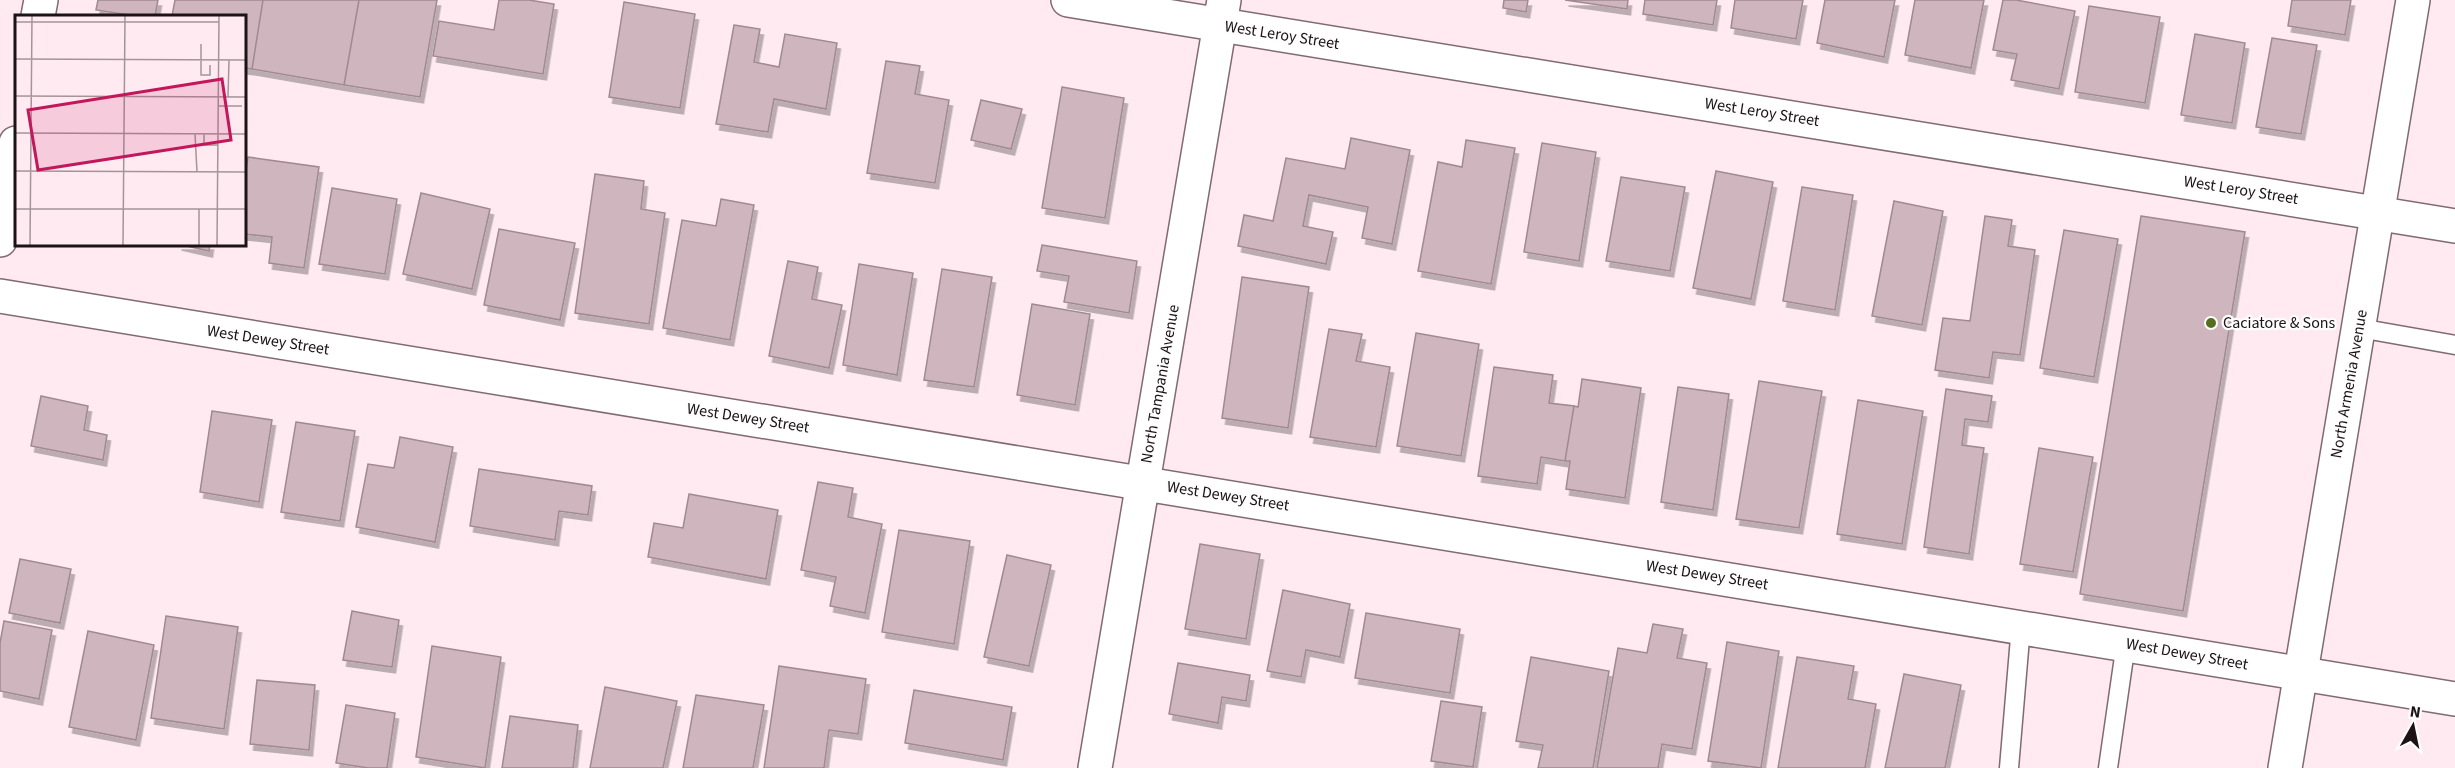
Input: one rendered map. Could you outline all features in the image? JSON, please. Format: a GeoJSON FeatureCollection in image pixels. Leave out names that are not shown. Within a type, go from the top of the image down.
{"type":"FeatureCollection","features":[{"type":"Feature","properties":{"kind":"street"},"geometry":{"type":"LineString","coordinates":[[38,15],[41,0]]}},
{"type":"Feature","properties":{"kind":"street","name":"West Leroy Street"},"geometry":{"type":"LineString","coordinates":[[1068,0],[1222,12],[2455,226]]}},
{"type":"Feature","properties":{"kind":"street","name":"North Armenia Avenue"},"geometry":{"type":"LineString","coordinates":[[2285,768],[2413,0]]}},
{"type":"Feature","properties":{"kind":"street","name":"North Tampania Avenue"},"geometry":{"type":"LineString","coordinates":[[1095,768],[1222,12]]}},
{"type":"Feature","properties":{"kind":"street"},"geometry":{"type":"LineString","coordinates":[[0,240],[15,149]]}},
{"type":"Feature","properties":{"kind":"street","name":"West Dewey Street"},"geometry":{"type":"LineString","coordinates":[[0,296],[2126,643],[2455,699]]}},
{"type":"Feature","properties":{"kind":"lane"},"geometry":{"type":"LineString","coordinates":[[2359,328],[2455,345]]}},
{"type":"Feature","properties":{"kind":"lane"},"geometry":{"type":"LineString","coordinates":[[2010,768],[2021,626]]}},
{"type":"Feature","properties":{"kind":"lane"},"geometry":{"type":"LineString","coordinates":[[2108,768],[2126,643]]}},
{"type":"Feature","properties":{"kind":"building"},"geometry":{"type":"Polygon","coordinates":[[[98,0],[158,0],[155,15],[129,15],[96,10],[98,0]]]}},
{"type":"Feature","properties":{"kind":"building"},"geometry":{"type":"Polygon","coordinates":[[[175,0],[263,0],[252,69],[246,68],[246,15],[172,15],[175,0]]]}},
{"type":"Feature","properties":{"kind":"building"},"geometry":{"type":"Polygon","coordinates":[[[263,0],[359,0],[344,85],[252,69],[263,0]]]}},
{"type":"Feature","properties":{"kind":"building"},"geometry":{"type":"Polygon","coordinates":[[[359,0],[437,0],[420,97],[344,85],[359,0]]]}},
{"type":"Feature","properties":{"kind":"building"},"geometry":{"type":"Polygon","coordinates":[[[499,0],[529,0],[554,4],[543,74],[433,56],[439,21],[494,30],[499,0]]]}},
{"type":"Feature","properties":{"kind":"building"},"geometry":{"type":"Polygon","coordinates":[[[1504,0],[1528,0],[1526,12],[1503,8],[1504,0]]]}},
{"type":"Feature","properties":{"kind":"building"},"geometry":{"type":"Polygon","coordinates":[[[1565,0],[1628,0],[1627,9],[1565,0]]]}},
{"type":"Feature","properties":{"kind":"building"},"geometry":{"type":"Polygon","coordinates":[[[1645,0],[1717,0],[1713,25],[1643,14],[1645,0]]]}},
{"type":"Feature","properties":{"kind":"building"},"geometry":{"type":"Polygon","coordinates":[[[1735,0],[1803,0],[1796,39],[1731,28],[1735,0]]]}},
{"type":"Feature","properties":{"kind":"building"},"geometry":{"type":"Polygon","coordinates":[[[1825,0],[1895,0],[1884,57],[1817,43],[1825,0]]]}},
{"type":"Feature","properties":{"kind":"building"},"geometry":{"type":"Polygon","coordinates":[[[1915,0],[1984,0],[1971,68],[1905,55],[1915,0]]]}},
{"type":"Feature","properties":{"kind":"building"},"geometry":{"type":"Polygon","coordinates":[[[2003,0],[2016,0],[2075,11],[2059,89],[2011,80],[2017,54],[1993,50],[2003,0]]]}},
{"type":"Feature","properties":{"kind":"building"},"geometry":{"type":"Polygon","coordinates":[[[2292,0],[2351,0],[2345,35],[2288,26],[2292,0]]]}},
{"type":"Feature","properties":{"kind":"building"},"geometry":{"type":"Polygon","coordinates":[[[624,2],[695,14],[680,108],[609,97],[624,2]]]}},
{"type":"Feature","properties":{"kind":"building"},"geometry":{"type":"Polygon","coordinates":[[[2089,6],[2160,17],[2145,103],[2075,92],[2089,6]]]}},
{"type":"Feature","properties":{"kind":"building"},"geometry":{"type":"Polygon","coordinates":[[[734,25],[760,29],[754,62],[779,67],[785,34],[837,43],[826,109],[774,99],[768,132],[716,124],[734,25]]]}},
{"type":"Feature","properties":{"kind":"building"},"geometry":{"type":"Polygon","coordinates":[[[2195,34],[2245,43],[2232,123],[2181,115],[2195,34]]]}},
{"type":"Feature","properties":{"kind":"building"},"geometry":{"type":"Polygon","coordinates":[[[2272,38],[2317,45],[2301,134],[2256,127],[2272,38]]]}},
{"type":"Feature","properties":{"kind":"building"},"geometry":{"type":"Polygon","coordinates":[[[886,61],[920,66],[915,94],[949,100],[935,183],[867,173],[886,61]]]}},
{"type":"Feature","properties":{"kind":"building"},"geometry":{"type":"Polygon","coordinates":[[[1062,87],[1124,98],[1105,218],[1042,208],[1062,87]]]}},
{"type":"Feature","properties":{"kind":"building"},"geometry":{"type":"Polygon","coordinates":[[[981,100],[1022,109],[1011,149],[971,140],[981,100]]]}},
{"type":"Feature","properties":{"kind":"building"},"geometry":{"type":"Polygon","coordinates":[[[1351,138],[1410,150],[1392,244],[1362,238],[1368,207],[1309,195],[1303,226],[1333,232],[1326,264],[1238,246],[1244,215],[1273,221],[1286,158],[1345,169],[1351,138]]]}},
{"type":"Feature","properties":{"kind":"building"},"geometry":{"type":"Polygon","coordinates":[[[1466,140],[1515,148],[1491,284],[1418,271],[1438,162],[1462,167],[1466,140]]]}},
{"type":"Feature","properties":{"kind":"building"},"geometry":{"type":"Polygon","coordinates":[[[1542,143],[1596,152],[1579,261],[1524,252],[1542,143]]]}},
{"type":"Feature","properties":{"kind":"building"},"geometry":{"type":"Polygon","coordinates":[[[248,157],[319,167],[304,268],[269,263],[272,237],[246,234],[248,157]]]}},
{"type":"Feature","properties":{"kind":"building"},"geometry":{"type":"Polygon","coordinates":[[[1716,171],[1773,182],[1751,299],[1693,288],[1716,171]]]}},
{"type":"Feature","properties":{"kind":"building"},"geometry":{"type":"Polygon","coordinates":[[[595,174],[644,181],[641,209],[665,213],[649,324],[575,313],[595,174]]]}},
{"type":"Feature","properties":{"kind":"building"},"geometry":{"type":"Polygon","coordinates":[[[1621,177],[1685,187],[1670,271],[1606,261],[1621,177]]]}},
{"type":"Feature","properties":{"kind":"building"},"geometry":{"type":"Polygon","coordinates":[[[1802,187],[1853,195],[1835,310],[1783,301],[1802,187]]]}},
{"type":"Feature","properties":{"kind":"building"},"geometry":{"type":"Polygon","coordinates":[[[332,188],[397,199],[385,274],[319,264],[332,188]]]}},
{"type":"Feature","properties":{"kind":"building"},"geometry":{"type":"Polygon","coordinates":[[[421,193],[490,209],[472,289],[403,274],[421,193]]]}},
{"type":"Feature","properties":{"kind":"building"},"geometry":{"type":"Polygon","coordinates":[[[721,199],[754,205],[730,340],[663,328],[682,220],[716,226],[721,199]]]}},
{"type":"Feature","properties":{"kind":"building"},"geometry":{"type":"Polygon","coordinates":[[[1894,201],[1943,211],[1922,325],[1872,316],[1894,201]]]}},
{"type":"Feature","properties":{"kind":"building"},"geometry":{"type":"Polygon","coordinates":[[[1985,216],[2012,220],[2008,246],[2035,250],[2020,355],[1993,352],[1989,378],[1935,370],[1943,318],[1970,321],[1985,216]]]}},
{"type":"Feature","properties":{"kind":"building"},"geometry":{"type":"Polygon","coordinates":[[[2141,216],[2245,232],[2183,611],[2080,594],[2141,216]]]}},
{"type":"Feature","properties":{"kind":"building"},"geometry":{"type":"Polygon","coordinates":[[[499,229],[575,243],[560,320],[484,305],[499,229]]]}},
{"type":"Feature","properties":{"kind":"building"},"geometry":{"type":"Polygon","coordinates":[[[2064,230],[2118,239],[2094,377],[2040,368],[2064,230]]]}},
{"type":"Feature","properties":{"kind":"building"},"geometry":{"type":"Polygon","coordinates":[[[1042,245],[1137,261],[1129,313],[1064,302],[1069,276],[1037,271],[1042,245]]]}},
{"type":"Feature","properties":{"kind":"building"},"geometry":{"type":"Polygon","coordinates":[[[187,246],[210,246],[209,251],[187,246]]]}},
{"type":"Feature","properties":{"kind":"building"},"geometry":{"type":"Polygon","coordinates":[[[788,261],[818,267],[812,299],[842,305],[829,368],[769,356],[788,261]]]}},
{"type":"Feature","properties":{"kind":"building"},"geometry":{"type":"Polygon","coordinates":[[[859,264],[913,273],[897,375],[843,365],[859,264]]]}},
{"type":"Feature","properties":{"kind":"building"},"geometry":{"type":"Polygon","coordinates":[[[942,269],[992,277],[974,387],[924,380],[942,269]]]}},
{"type":"Feature","properties":{"kind":"building"},"geometry":{"type":"Polygon","coordinates":[[[1242,277],[1309,287],[1288,428],[1222,418],[1242,277]]]}},
{"type":"Feature","properties":{"kind":"building"},"geometry":{"type":"Polygon","coordinates":[[[1032,304],[1090,314],[1075,405],[1017,395],[1032,304]]]}},
{"type":"Feature","properties":{"kind":"building"},"geometry":{"type":"Polygon","coordinates":[[[1329,329],[1362,334],[1356,361],[1390,367],[1376,447],[1310,437],[1329,329]]]}},
{"type":"Feature","properties":{"kind":"building"},"geometry":{"type":"Polygon","coordinates":[[[1416,333],[1479,344],[1461,456],[1397,446],[1416,333]]]}},
{"type":"Feature","properties":{"kind":"building"},"geometry":{"type":"Polygon","coordinates":[[[1494,367],[1553,375],[1549,403],[1574,406],[1565,461],[1541,457],[1537,484],[1478,476],[1494,367]]]}},
{"type":"Feature","properties":{"kind":"building"},"geometry":{"type":"Polygon","coordinates":[[[1582,379],[1641,388],[1625,498],[1566,489],[1570,461],[1565,461],[1574,406],[1578,407],[1582,379]]]}},
{"type":"Feature","properties":{"kind":"building"},"geometry":{"type":"Polygon","coordinates":[[[1759,381],[1822,391],[1799,528],[1736,519],[1759,381]]]}},
{"type":"Feature","properties":{"kind":"building"},"geometry":{"type":"Polygon","coordinates":[[[1678,387],[1729,394],[1713,510],[1661,502],[1678,387]]]}},
{"type":"Feature","properties":{"kind":"building"},"geometry":{"type":"Polygon","coordinates":[[[1946,389],[1992,396],[1988,422],[1965,419],[1962,445],[1984,448],[1969,554],[1924,547],[1946,389]]]}},
{"type":"Feature","properties":{"kind":"building"},"geometry":{"type":"Polygon","coordinates":[[[41,396],[88,406],[84,430],[107,435],[103,460],[31,446],[41,396]]]}},
{"type":"Feature","properties":{"kind":"building"},"geometry":{"type":"Polygon","coordinates":[[[1858,400],[1923,411],[1902,544],[1837,534],[1858,400]]]}},
{"type":"Feature","properties":{"kind":"building"},"geometry":{"type":"Polygon","coordinates":[[[212,411],[272,420],[259,502],[200,492],[212,411]]]}},
{"type":"Feature","properties":{"kind":"building"},"geometry":{"type":"Polygon","coordinates":[[[296,422],[355,431],[340,521],[281,512],[296,422]]]}},
{"type":"Feature","properties":{"kind":"building"},"geometry":{"type":"Polygon","coordinates":[[[400,437],[453,447],[435,542],[356,527],[368,464],[394,468],[400,437]]]}},
{"type":"Feature","properties":{"kind":"building"},"geometry":{"type":"Polygon","coordinates":[[[2039,448],[2093,457],[2073,572],[2020,564],[2039,448]]]}},
{"type":"Feature","properties":{"kind":"building"},"geometry":{"type":"Polygon","coordinates":[[[479,469],[592,486],[588,515],[559,511],[555,540],[470,526],[479,469]]]}},
{"type":"Feature","properties":{"kind":"building"},"geometry":{"type":"Polygon","coordinates":[[[818,482],[853,488],[848,517],[882,524],[865,613],[830,606],[836,577],[801,570],[818,482]]]}},
{"type":"Feature","properties":{"kind":"building"},"geometry":{"type":"Polygon","coordinates":[[[689,494],[778,510],[766,579],[648,557],[654,523],[683,528],[689,494]]]}},
{"type":"Feature","properties":{"kind":"building"},"geometry":{"type":"Polygon","coordinates":[[[899,530],[970,541],[954,644],[882,632],[899,530]]]}},
{"type":"Feature","properties":{"kind":"building"},"geometry":{"type":"Polygon","coordinates":[[[1200,544],[1260,554],[1246,639],[1185,629],[1200,544]]]}},
{"type":"Feature","properties":{"kind":"building"},"geometry":{"type":"Polygon","coordinates":[[[1007,555],[1051,565],[1029,666],[984,657],[1007,555]]]}},
{"type":"Feature","properties":{"kind":"building"},"geometry":{"type":"Polygon","coordinates":[[[20,559],[71,569],[60,623],[9,613],[20,559]]]}},
{"type":"Feature","properties":{"kind":"building"},"geometry":{"type":"Polygon","coordinates":[[[1283,590],[1350,604],[1340,657],[1306,650],[1301,677],[1267,671],[1283,590]]]}},
{"type":"Feature","properties":{"kind":"building"},"geometry":{"type":"Polygon","coordinates":[[[352,611],[399,620],[392,667],[343,660],[352,611]]]}},
{"type":"Feature","properties":{"kind":"building"},"geometry":{"type":"Polygon","coordinates":[[[1366,613],[1460,629],[1450,693],[1355,678],[1366,613]]]}},
{"type":"Feature","properties":{"kind":"building"},"geometry":{"type":"Polygon","coordinates":[[[166,616],[238,627],[224,729],[151,718],[166,616]]]}},
{"type":"Feature","properties":{"kind":"building"},"geometry":{"type":"Polygon","coordinates":[[[4,621],[52,630],[39,699],[0,691],[0,643],[4,621]]]}},
{"type":"Feature","properties":{"kind":"building"},"geometry":{"type":"Polygon","coordinates":[[[1653,624],[1683,629],[1677,658],[1707,663],[1692,749],[1662,744],[1658,768],[1597,768],[1618,648],[1647,653],[1653,624]]]}},
{"type":"Feature","properties":{"kind":"building"},"geometry":{"type":"Polygon","coordinates":[[[88,631],[154,645],[136,740],[69,727],[88,631]]]}},
{"type":"Feature","properties":{"kind":"building"},"geometry":{"type":"Polygon","coordinates":[[[1727,642],[1779,651],[1761,768],[1708,761],[1727,642]]]}},
{"type":"Feature","properties":{"kind":"building"},"geometry":{"type":"Polygon","coordinates":[[[432,646],[501,657],[485,768],[416,757],[432,646]]]}},
{"type":"Feature","properties":{"kind":"building"},"geometry":{"type":"Polygon","coordinates":[[[1531,657],[1609,671],[1593,768],[1538,768],[1543,745],[1516,741],[1531,657]]]}},
{"type":"Feature","properties":{"kind":"building"},"geometry":{"type":"Polygon","coordinates":[[[1797,657],[1854,666],[1848,699],[1876,704],[1865,768],[1778,768],[1797,657]]]}},
{"type":"Feature","properties":{"kind":"building"},"geometry":{"type":"Polygon","coordinates":[[[1178,663],[1250,675],[1246,701],[1222,697],[1218,723],[1169,714],[1178,663]]]}},
{"type":"Feature","properties":{"kind":"building"},"geometry":{"type":"Polygon","coordinates":[[[779,666],[866,679],[858,734],[829,730],[824,768],[764,768],[779,666]]]}},
{"type":"Feature","properties":{"kind":"building"},"geometry":{"type":"Polygon","coordinates":[[[1904,674],[1961,685],[1945,768],[1885,768],[1904,674]]]}},
{"type":"Feature","properties":{"kind":"building"},"geometry":{"type":"Polygon","coordinates":[[[257,680],[315,685],[309,750],[250,744],[257,680]]]}},
{"type":"Feature","properties":{"kind":"building"},"geometry":{"type":"Polygon","coordinates":[[[605,687],[677,701],[663,768],[590,768],[605,687]]]}},
{"type":"Feature","properties":{"kind":"building"},"geometry":{"type":"Polygon","coordinates":[[[914,690],[1012,707],[1003,760],[905,743],[914,690]]]}},
{"type":"Feature","properties":{"kind":"building"},"geometry":{"type":"Polygon","coordinates":[[[696,695],[764,705],[753,768],[683,768],[696,695]]]}},
{"type":"Feature","properties":{"kind":"building"},"geometry":{"type":"Polygon","coordinates":[[[1441,701],[1482,707],[1473,767],[1431,761],[1441,701]]]}},
{"type":"Feature","properties":{"kind":"building"},"geometry":{"type":"Polygon","coordinates":[[[346,705],[395,713],[387,768],[368,768],[336,763],[346,705]]]}},
{"type":"Feature","properties":{"kind":"building"},"geometry":{"type":"Polygon","coordinates":[[[510,716],[578,725],[573,768],[502,768],[510,716]]]}},
{"type":"Feature","properties":{"kind":"place","name":"Caciatore & Sons"},"geometry":{"type":"Point","coordinates":[2211,323]}}]}
